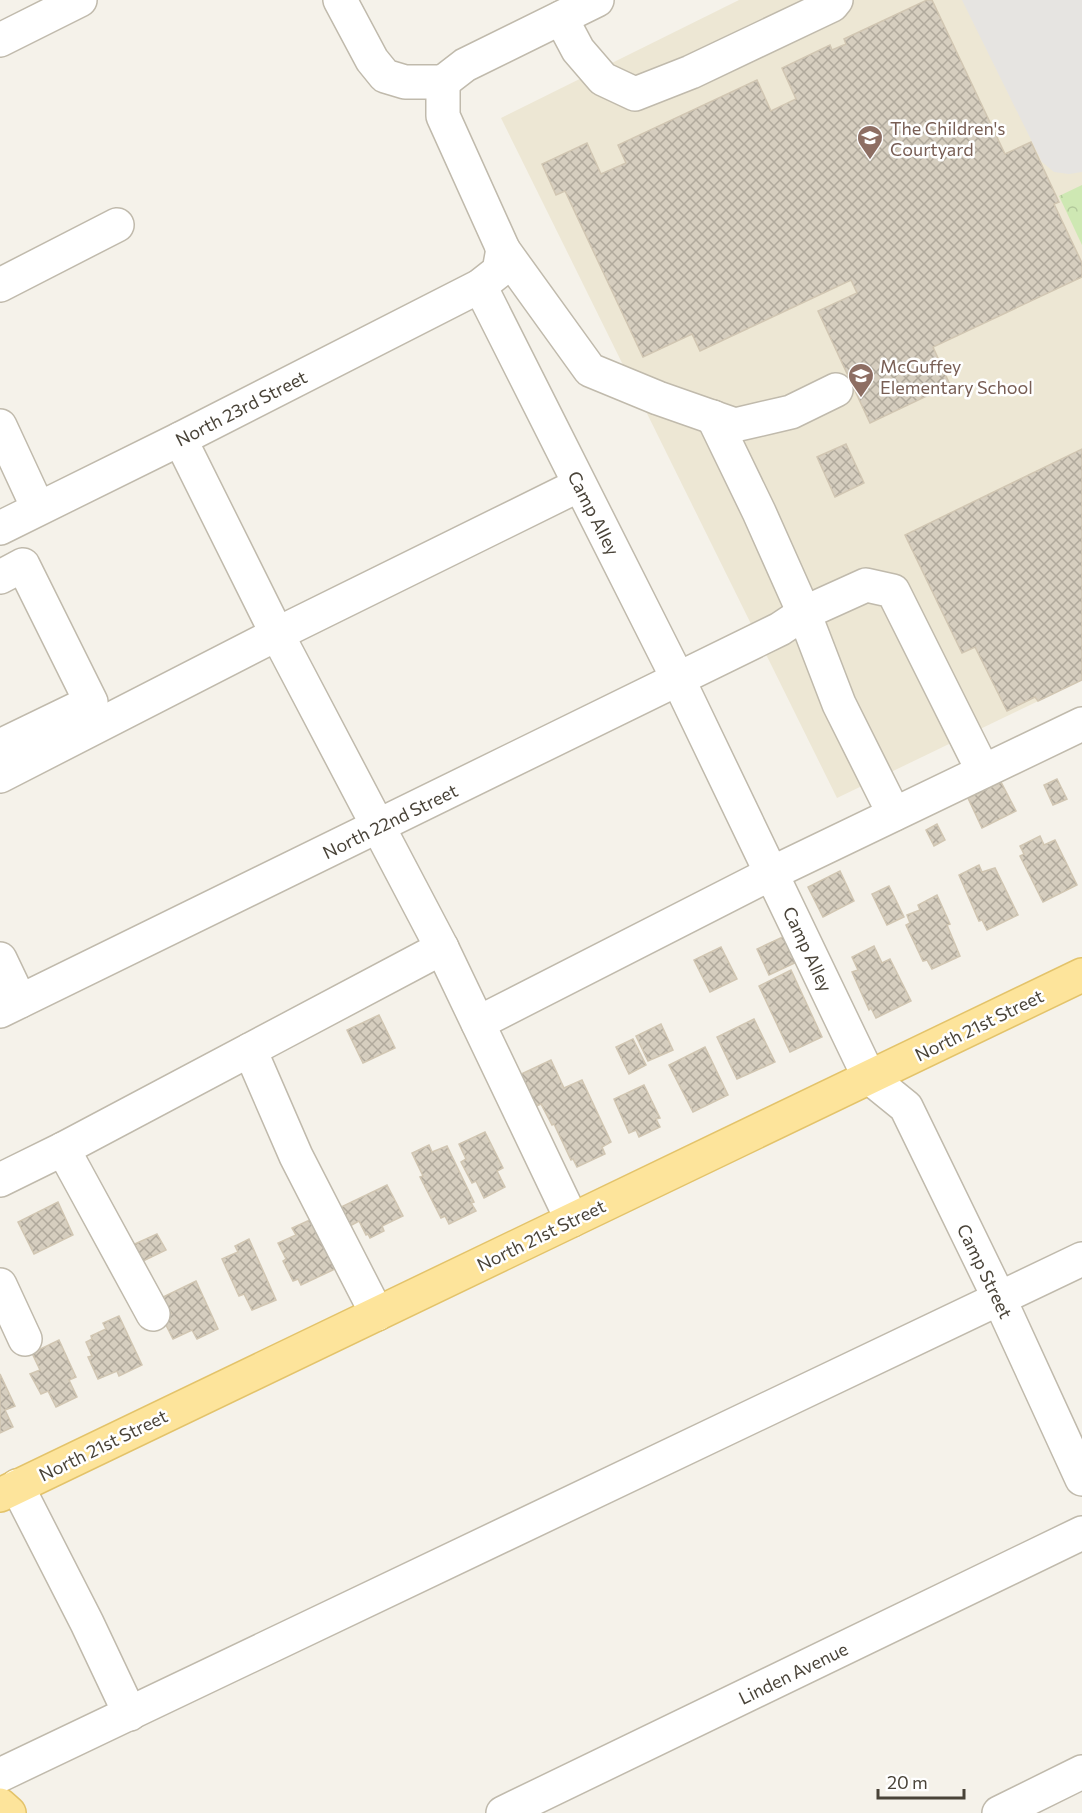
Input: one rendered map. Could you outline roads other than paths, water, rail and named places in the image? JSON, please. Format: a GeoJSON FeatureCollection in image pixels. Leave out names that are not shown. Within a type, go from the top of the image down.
{"type":"FeatureCollection","features":[{"type":"Feature","properties":{"kind":"main road","name":"North 21st Street"},"geometry":{"type":"LineString","coordinates":[[9,1490],[1082,975]]}},
{"type":"Feature","properties":{"kind":"main road"},"geometry":{"type":"LineString","coordinates":[[0,1805],[9,1813]]}},
{"type":"Feature","properties":{"kind":"street"},"geometry":{"type":"LineString","coordinates":[[0,40],[80,0]]}},
{"type":"Feature","properties":{"kind":"street"},"geometry":{"type":"LineString","coordinates":[[340,0],[372,60],[385,76],[405,82],[443,82],[465,65],[597,0]]}},
{"type":"Feature","properties":{"kind":"street"},"geometry":{"type":"LineString","coordinates":[[561,18],[578,50],[603,79],[635,94],[691,72],[832,5],[836,0]]}},
{"type":"Feature","properties":{"kind":"street"},"geometry":{"type":"LineString","coordinates":[[443,82],[443,116],[502,248],[590,370],[658,398],[735,425],[791,412],[836,390]]}},
{"type":"Feature","properties":{"kind":"street"},"geometry":{"type":"LineString","coordinates":[[0,285],[117,225]]}},
{"type":"Feature","properties":{"kind":"street"},"geometry":{"type":"LineString","coordinates":[[480,286],[499,271],[502,248]]}},
{"type":"Feature","properties":{"kind":"street","name":"North 23rd Street"},"geometry":{"type":"LineString","coordinates":[[0,528],[480,286]]}},
{"type":"Feature","properties":{"kind":"street","name":"Camp Alley"},"geometry":{"type":"LineString","coordinates":[[480,286],[678,679],[869,1077]]}},
{"type":"Feature","properties":{"kind":"street"},"geometry":{"type":"LineString","coordinates":[[713,417],[792,621],[839,705],[894,814]]}},
{"type":"Feature","properties":{"kind":"street"},"geometry":{"type":"LineString","coordinates":[[0,426],[38,508]]}},
{"type":"Feature","properties":{"kind":"street"},"geometry":{"type":"LineString","coordinates":[[180,439],[277,634],[380,826],[442,948],[572,1220]]}},
{"type":"Feature","properties":{"kind":"street"},"geometry":{"type":"LineString","coordinates":[[0,776],[277,634],[579,485]]}},
{"type":"Feature","properties":{"kind":"street"},"geometry":{"type":"LineString","coordinates":[[0,577],[23,565],[91,702],[0,746]]}},
{"type":"Feature","properties":{"kind":"street","name":"North 22nd Street"},"geometry":{"type":"LineString","coordinates":[[10,1006],[866,585],[893,591],[983,771]]}},
{"type":"Feature","properties":{"kind":"street"},"geometry":{"type":"LineString","coordinates":[[478,1023],[772,873],[1082,724]]}},
{"type":"Feature","properties":{"kind":"street"},"geometry":{"type":"LineString","coordinates":[[0,1180],[63,1149],[442,948]]}},
{"type":"Feature","properties":{"kind":"street"},"geometry":{"type":"LineString","coordinates":[[0,959],[10,1006]]}},
{"type":"Feature","properties":{"kind":"street"},"geometry":{"type":"LineString","coordinates":[[250,1050],[296,1156],[377,1314]]}},
{"type":"Feature","properties":{"kind":"street","name":"Camp Street"},"geometry":{"type":"LineString","coordinates":[[869,1077],[906,1107],[999,1298],[1082,1479]]}},
{"type":"Feature","properties":{"kind":"street"},"geometry":{"type":"LineString","coordinates":[[63,1149],[153,1314]]}},
{"type":"Feature","properties":{"kind":"street"},"geometry":{"type":"LineString","coordinates":[[0,1775],[1082,1259]]}},
{"type":"Feature","properties":{"kind":"street"},"geometry":{"type":"LineString","coordinates":[[0,1285],[25,1339]]}},
{"type":"Feature","properties":{"kind":"street"},"geometry":{"type":"LineString","coordinates":[[9,1490],[87,1623],[130,1714]]}},
{"type":"Feature","properties":{"kind":"street","name":"Linden Avenue"},"geometry":{"type":"LineString","coordinates":[[503,1813],[1082,1533]]}},
{"type":"Feature","properties":{"kind":"street"},"geometry":{"type":"LineString","coordinates":[[999,1813],[1082,1773]]}},
{"type":"Feature","properties":{"kind":"place","name":"The Children's Courtyard"},"geometry":{"type":"Point","coordinates":[870,161]}},
{"type":"Feature","properties":{"kind":"place","name":"McGuffey Elementary School"},"geometry":{"type":"Point","coordinates":[861,399]}}]}
